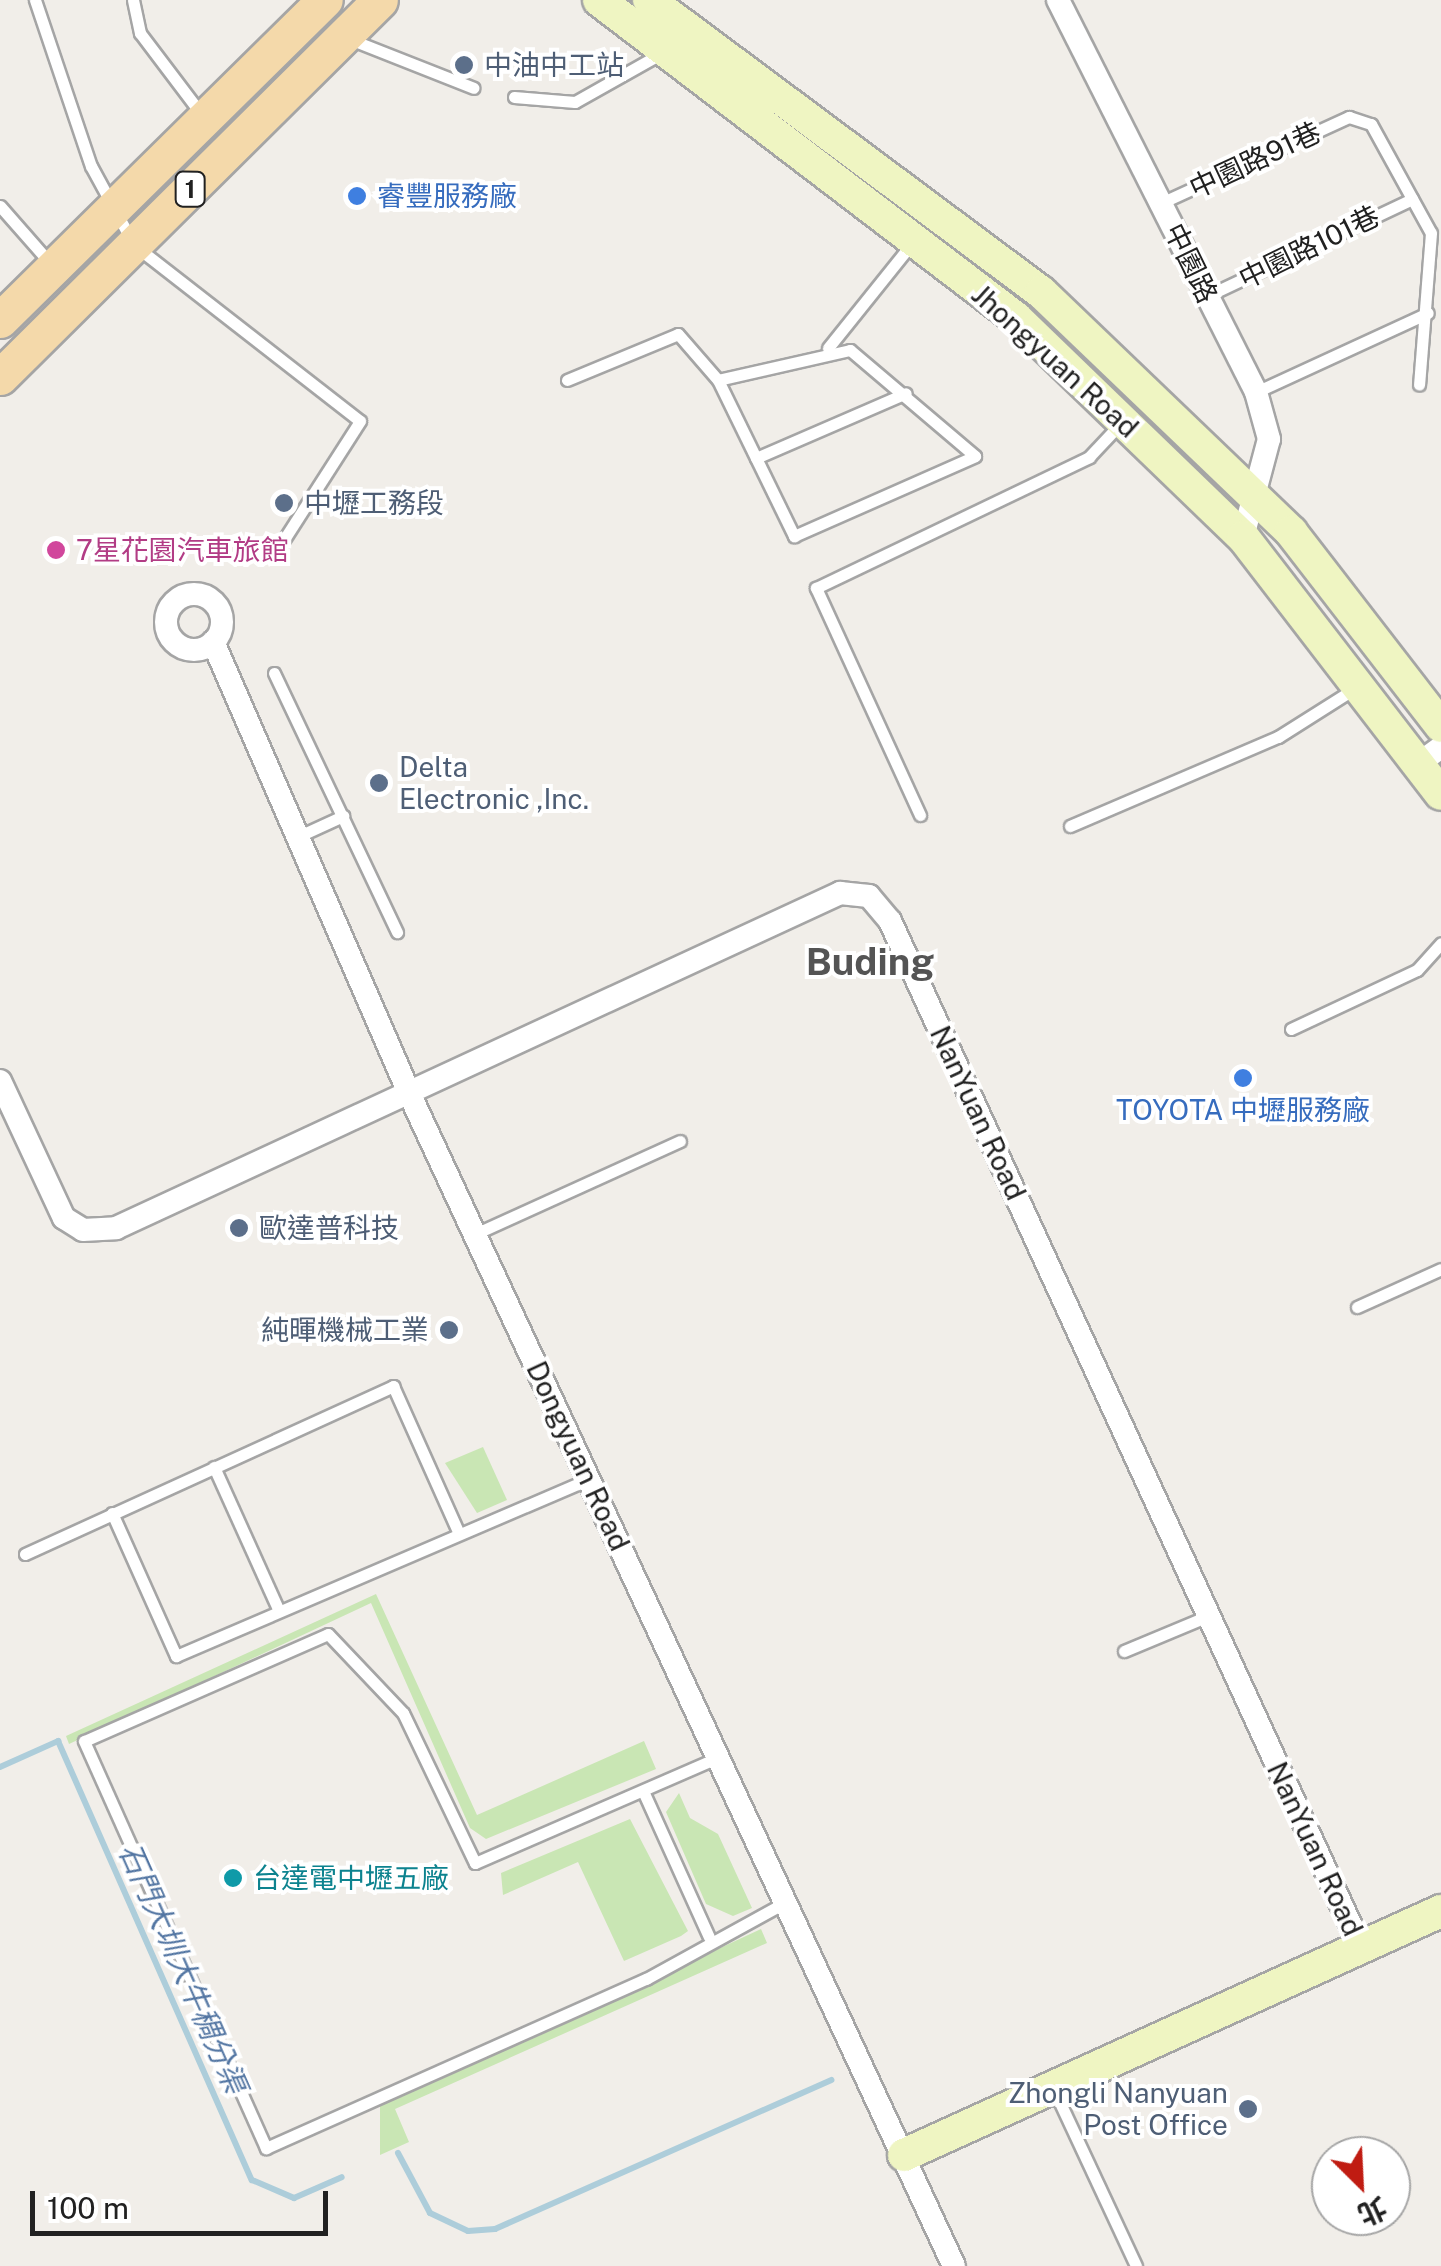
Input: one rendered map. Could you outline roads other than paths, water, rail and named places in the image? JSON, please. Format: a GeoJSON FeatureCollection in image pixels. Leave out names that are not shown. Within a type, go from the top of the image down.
{"type":"FeatureCollection","features":[{"type":"Feature","properties":{"kind":"main road","name":"1"},"geometry":{"type":"LineString","coordinates":[[0,320],[325,0]]}},
{"type":"Feature","properties":{"kind":"main road","name":"1"},"geometry":{"type":"LineString","coordinates":[[0,378],[380,0]]}},
{"type":"Feature","properties":{"kind":"main road","name":"Jhongyuan Road"},"geometry":{"type":"LineString","coordinates":[[600,0],[662,53],[1016,318],[1243,537],[1358,686],[1430,756],[1441,794]]}},
{"type":"Feature","properties":{"kind":"main road","name":"Jhongyuan Road"},"geometry":{"type":"LineString","coordinates":[[649,0],[1040,292],[1254,497],[1441,726]]}},
{"type":"Feature","properties":{"kind":"main road"},"geometry":{"type":"LineString","coordinates":[[904,2155],[1054,2092],[1441,1911]]}},
{"type":"Feature","properties":{"kind":"street","name":"中園路"},"geometry":{"type":"LineString","coordinates":[[1058,0],[1256,392],[1269,439],[1243,537]]}},
{"type":"Feature","properties":{"kind":"street","name":"Dongyuan Road"},"geometry":{"type":"LineString","coordinates":[[212,642],[409,1093],[954,2266]]}},
{"type":"Feature","properties":{"kind":"street","name":"NanYuan Road"},"geometry":{"type":"LineString","coordinates":[[0,1081],[56,1205],[73,1226],[95,1232],[409,1093],[840,893],[869,896],[890,921],[1361,1948]]}},
{"type":"Feature","properties":{"kind":"lane"},"geometry":{"type":"LineString","coordinates":[[35,0],[91,166],[118,204],[134,244],[360,420],[274,555]]}},
{"type":"Feature","properties":{"kind":"lane"},"geometry":{"type":"LineString","coordinates":[[133,0],[140,34],[204,119]]}},
{"type":"Feature","properties":{"kind":"lane"},"geometry":{"type":"LineString","coordinates":[[343,36],[474,88]]}},
{"type":"Feature","properties":{"kind":"lane"},"geometry":{"type":"LineString","coordinates":[[514,97],[575,102],[662,53]]}},
{"type":"Feature","properties":{"kind":"lane","name":"中園路91巷"},"geometry":{"type":"LineString","coordinates":[[1161,204],[1349,117],[1371,124],[1430,234],[1428,313],[1419,385]]}},
{"type":"Feature","properties":{"kind":"lane","name":"中園路101巷"},"geometry":{"type":"LineString","coordinates":[[1207,296],[1412,198]]}},
{"type":"Feature","properties":{"kind":"lane"},"geometry":{"type":"LineString","coordinates":[[0,206],[54,267]]}},
{"type":"Feature","properties":{"kind":"lane"},"geometry":{"type":"LineString","coordinates":[[828,348],[914,242]]}},
{"type":"Feature","properties":{"kind":"lane"},"geometry":{"type":"LineString","coordinates":[[1256,392],[1428,313]]}},
{"type":"Feature","properties":{"kind":"lane"},"geometry":{"type":"LineString","coordinates":[[567,380],[678,334],[718,380],[794,536],[974,456],[906,393],[850,350],[828,348],[718,380]]}},
{"type":"Feature","properties":{"kind":"lane"},"geometry":{"type":"LineString","coordinates":[[756,458],[906,393]]}},
{"type":"Feature","properties":{"kind":"lane"},"geometry":{"type":"LineString","coordinates":[[920,815],[816,588],[1089,457],[1123,422]]}},
{"type":"Feature","properties":{"kind":"lane"},"geometry":{"type":"LineString","coordinates":[[274,673],[397,932]]}},
{"type":"Feature","properties":{"kind":"lane"},"geometry":{"type":"LineString","coordinates":[[1070,826],[1278,737],[1358,686]]}},
{"type":"Feature","properties":{"kind":"lane"},"geometry":{"type":"LineString","coordinates":[[297,837],[343,816]]}},
{"type":"Feature","properties":{"kind":"lane"},"geometry":{"type":"LineString","coordinates":[[1291,1029],[1417,970],[1441,943]]}},
{"type":"Feature","properties":{"kind":"lane"},"geometry":{"type":"LineString","coordinates":[[475,1234],[680,1141]]}},
{"type":"Feature","properties":{"kind":"lane"},"geometry":{"type":"LineString","coordinates":[[1357,1307],[1441,1269]]}},
{"type":"Feature","properties":{"kind":"lane"},"geometry":{"type":"LineString","coordinates":[[25,1554],[392,1386],[458,1531]]}},
{"type":"Feature","properties":{"kind":"lane"},"geometry":{"type":"LineString","coordinates":[[214,1467],[278,1609]]}},
{"type":"Feature","properties":{"kind":"lane"},"geometry":{"type":"LineString","coordinates":[[112,1513],[176,1656],[458,1531],[589,1479]]}},
{"type":"Feature","properties":{"kind":"lane"},"geometry":{"type":"LineString","coordinates":[[1124,1651],[1208,1616]]}},
{"type":"Feature","properties":{"kind":"lane"},"geometry":{"type":"LineString","coordinates":[[719,1757],[475,1864],[404,1712],[328,1634],[84,1741],[266,2148],[646,1979],[708,1937],[786,1902]]}},
{"type":"Feature","properties":{"kind":"lane"},"geometry":{"type":"LineString","coordinates":[[642,1790],[708,1937]]}},
{"type":"Feature","properties":{"kind":"lane"},"geometry":{"type":"LineString","coordinates":[[1054,2092],[1136,2266]]}},
{"type":"Feature","properties":{"kind":"waterway","name":"石門大圳大牛稠分渠"},"geometry":{"type":"LineString","coordinates":[[0,1767],[58,1741],[252,2180],[294,2198],[342,2177]]}},
{"type":"Feature","properties":{"kind":"waterway","name":"石門大圳大牛稠分渠"},"geometry":{"type":"LineString","coordinates":[[398,2153],[430,2213],[468,2231],[495,2229],[831,2080]]}},
{"type":"Feature","properties":{"kind":"place","name":"中油中工站"},"geometry":{"type":"Point","coordinates":[464,65]}},
{"type":"Feature","properties":{"kind":"place","name":"睿豐服務廠"},"geometry":{"type":"Point","coordinates":[357,196]}},
{"type":"Feature","properties":{"kind":"place","name":"中壢工務段"},"geometry":{"type":"Point","coordinates":[284,503]}},
{"type":"Feature","properties":{"kind":"place","name":"7星花園汽車旅館"},"geometry":{"type":"Point","coordinates":[56,550]}},
{"type":"Feature","properties":{"kind":"place","name":"Delta Electronic ,Inc."},"geometry":{"type":"Point","coordinates":[379,783]}},
{"type":"Feature","properties":{"kind":"place","name":"TOYOTA 中壢服務廠"},"geometry":{"type":"Point","coordinates":[1243,1078]}},
{"type":"Feature","properties":{"kind":"place","name":"歐達普科技"},"geometry":{"type":"Point","coordinates":[239,1228]}},
{"type":"Feature","properties":{"kind":"place","name":"純暉機械工業"},"geometry":{"type":"Point","coordinates":[449,1330]}},
{"type":"Feature","properties":{"kind":"place","name":"台達電中壢五廠"},"geometry":{"type":"Point","coordinates":[233,1878]}},
{"type":"Feature","properties":{"kind":"place","name":"Zhongli Nanyuan Post Office"},"geometry":{"type":"Point","coordinates":[1248,2109]}},
{"type":"Feature","properties":{"kind":"district","name":"Buding"},"geometry":{"type":"Point","coordinates":[870,962]}}]}
